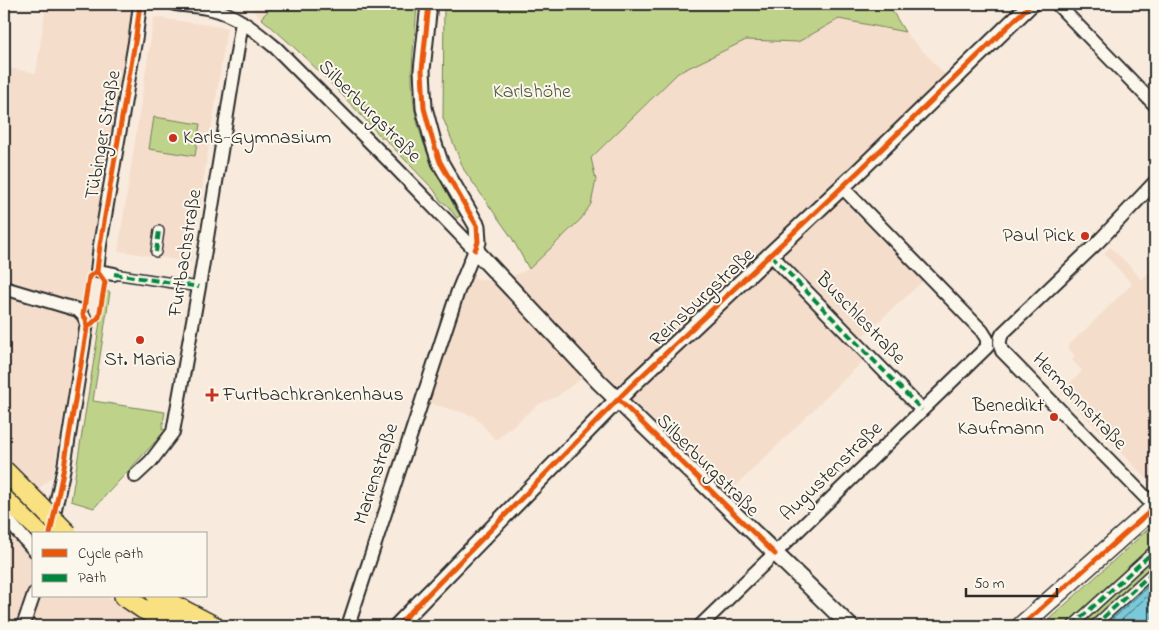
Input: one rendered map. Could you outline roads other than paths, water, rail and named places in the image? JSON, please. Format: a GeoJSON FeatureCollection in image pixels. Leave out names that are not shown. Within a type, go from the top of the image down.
{"type":"FeatureCollection","features":[{"type":"Feature","properties":{"kind":"main road"},"geometry":{"type":"LineString","coordinates":[[4,470],[66,532]]}},
{"type":"Feature","properties":{"kind":"main road"},"geometry":{"type":"LineString","coordinates":[[4,496],[42,532]]}},
{"type":"Feature","properties":{"kind":"main road"},"geometry":{"type":"LineString","coordinates":[[1029,624],[1155,507]]}},
{"type":"Feature","properties":{"kind":"main road"},"geometry":{"type":"LineString","coordinates":[[126,598],[177,626]]}},
{"type":"Feature","properties":{"kind":"main road"},"geometry":{"type":"LineString","coordinates":[[160,598],[214,626]]}},
{"type":"Feature","properties":{"kind":"street","name":"Tübinger Straße"},"geometry":{"type":"LineString","coordinates":[[114,274],[97,271],[140,4]]}},
{"type":"Feature","properties":{"kind":"street","name":"Silberburgstraße"},"geometry":{"type":"LineString","coordinates":[[175,4],[218,10],[242,22],[276,48],[395,167],[547,328],[850,626]]}},
{"type":"Feature","properties":{"kind":"street"},"geometry":{"type":"LineString","coordinates":[[429,4],[422,70],[424,108],[440,162],[477,226],[478,242],[475,250]]}},
{"type":"Feature","properties":{"kind":"street","name":"Reinsburgstraße"},"geometry":{"type":"LineString","coordinates":[[397,624],[618,399],[771,255],[1031,4]]}},
{"type":"Feature","properties":{"kind":"street"},"geometry":{"type":"LineString","coordinates":[[1058,4],[1155,105]]}},
{"type":"Feature","properties":{"kind":"street","name":"Furtbachstraße"},"geometry":{"type":"LineString","coordinates":[[135,476],[151,461],[173,432],[199,287],[242,22]]}},
{"type":"Feature","properties":{"kind":"street","name":"Augustenstraße"},"geometry":{"type":"LineString","coordinates":[[700,626],[1098,242],[1155,182]]}},
{"type":"Feature","properties":{"kind":"street","name":"Hermannstraße"},"geometry":{"type":"LineString","coordinates":[[842,187],[1155,507]]}},
{"type":"Feature","properties":{"kind":"street"},"geometry":{"type":"LineString","coordinates":[[156,252],[159,231]]}},
{"type":"Feature","properties":{"kind":"street","name":"Marienstraße"},"geometry":{"type":"LineString","coordinates":[[348,626],[458,291],[475,250]]}},
{"type":"Feature","properties":{"kind":"street","name":"Buschlestraße"},"geometry":{"type":"LineString","coordinates":[[771,255],[922,410]]}},
{"type":"Feature","properties":{"kind":"street"},"geometry":{"type":"LineString","coordinates":[[114,274],[199,287]]}},
{"type":"Feature","properties":{"kind":"street"},"geometry":{"type":"LineString","coordinates":[[4,288],[78,310],[87,323],[64,468],[50,532]]}},
{"type":"Feature","properties":{"kind":"street"},"geometry":{"type":"LineString","coordinates":[[4,516],[32,548]]}},
{"type":"Feature","properties":{"kind":"street"},"geometry":{"type":"LineString","coordinates":[[1072,626],[1155,550]]}},
{"type":"Feature","properties":{"kind":"street"},"geometry":{"type":"LineString","coordinates":[[1094,626],[1155,570]]}},
{"type":"Feature","properties":{"kind":"street"},"geometry":{"type":"LineString","coordinates":[[23,626],[33,598]]}},
{"type":"Feature","properties":{"kind":"water"},"geometry":{"type":"Polygon","coordinates":[[[1155,574],[1155,626],[1098,626],[1155,574]]]}},
{"type":"Feature","properties":{"kind":"place","name":"Karls-Gymnasium"},"geometry":{"type":"Point","coordinates":[173,138]}},
{"type":"Feature","properties":{"kind":"place","name":"Paul Pick"},"geometry":{"type":"Point","coordinates":[1085,236]}},
{"type":"Feature","properties":{"kind":"place","name":"St. Maria"},"geometry":{"type":"Point","coordinates":[140,340]}},
{"type":"Feature","properties":{"kind":"place","name":"Furtbachkrankenhaus"},"geometry":{"type":"Point","coordinates":[212,395]}},
{"type":"Feature","properties":{"kind":"place","name":"Benedikt Kaufmann"},"geometry":{"type":"Point","coordinates":[1054,417]}},
{"type":"Feature","properties":{"kind":"park label","name":"Karlshöhe"},"geometry":{"type":"Point","coordinates":[532,92]}}]}
